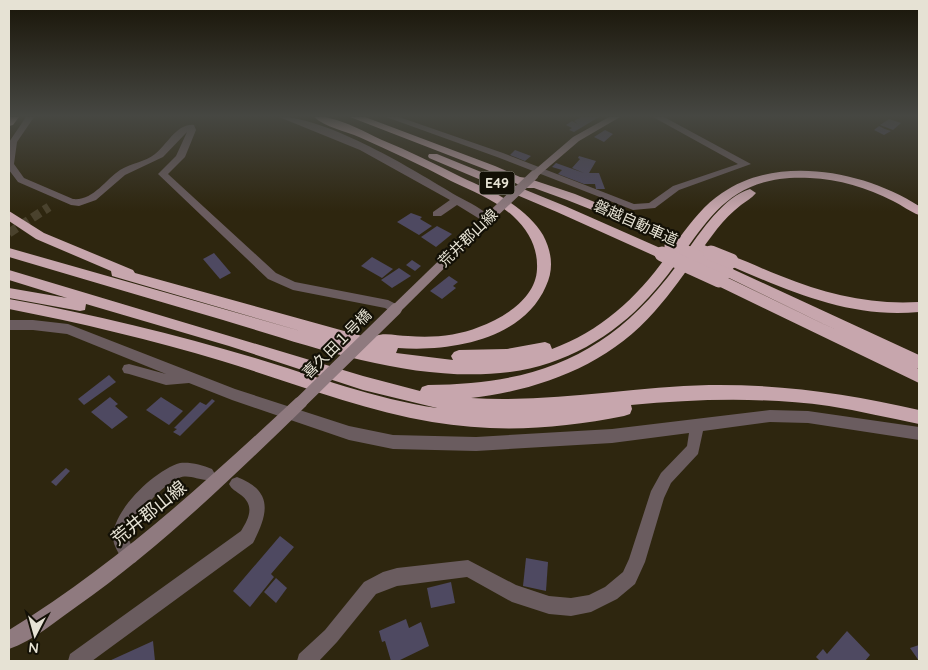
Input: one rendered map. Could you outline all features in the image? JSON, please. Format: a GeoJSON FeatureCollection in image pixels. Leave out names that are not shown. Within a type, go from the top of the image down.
{"type":"FeatureCollection","features":[{"type":"Feature","properties":{"kind":"highway"},"geometry":{"type":"LineString","coordinates":[[298,324],[341,334],[385,341],[424,343],[460,339],[496,327],[522,310],[540,290],[546,268],[543,249],[533,230],[518,215],[493,197],[393,148]]}},
{"type":"Feature","properties":{"kind":"highway","name":"磐越自動車道"},"geometry":{"type":"LineString","coordinates":[[412,148],[561,209],[668,246]]}},
{"type":"Feature","properties":{"kind":"highway","name":"磐越自動車道"},"geometry":{"type":"LineString","coordinates":[[438,148],[491,168],[725,271],[919,362]]}},
{"type":"Feature","properties":{"kind":"highway"},"geometry":{"type":"LineString","coordinates":[[9,253],[336,347],[387,359],[457,366],[502,366],[524,363],[564,352],[598,334],[614,322],[646,291],[697,224],[716,203],[737,189],[761,180],[789,175],[836,178],[884,192],[919,211]]}},
{"type":"Feature","properties":{"kind":"highway"},"geometry":{"type":"LineString","coordinates":[[376,387],[445,392],[488,390],[534,380],[585,360],[613,342],[651,306],[672,281],[720,215],[734,203],[761,189],[795,182],[837,184],[880,197],[905,209],[919,219]]}},
{"type":"Feature","properties":{"kind":"highway"},"geometry":{"type":"LineString","coordinates":[[9,215],[25,228],[59,245],[160,286]]}},
{"type":"Feature","properties":{"kind":"highway"},"geometry":{"type":"LineString","coordinates":[[9,244],[356,341],[405,351],[464,356],[507,355],[548,348],[582,335],[616,315],[646,291]]}},
{"type":"Feature","properties":{"kind":"highway"},"geometry":{"type":"LineString","coordinates":[[668,246],[725,271],[793,286],[850,304],[890,309],[919,307]]}},
{"type":"Feature","properties":{"kind":"highway","name":"磐越自動車道"},"geometry":{"type":"LineString","coordinates":[[725,271],[919,376]]}},
{"type":"Feature","properties":{"kind":"highway"},"geometry":{"type":"LineString","coordinates":[[9,275],[376,387],[446,403],[512,408],[558,407],[680,393],[734,392],[837,399],[919,417]]}},
{"type":"Feature","properties":{"kind":"highway"},"geometry":{"type":"LineString","coordinates":[[9,293],[182,327]]}},
{"type":"Feature","properties":{"kind":"highway"},"geometry":{"type":"LineString","coordinates":[[9,304],[70,315],[151,334],[378,403],[454,418],[514,422],[554,420],[589,416],[688,396],[734,392]]}},
{"type":"Feature","properties":{"kind":"main road","name":"荒井郡山線"},"geometry":{"type":"LineString","coordinates":[[396,309],[536,172],[565,148]]}},
{"type":"Feature","properties":{"kind":"main road","name":"喜久田１号橋"},"geometry":{"type":"LineString","coordinates":[[296,407],[396,309]]}},
{"type":"Feature","properties":{"kind":"main road","name":"荒井郡山線"},"geometry":{"type":"LineString","coordinates":[[9,640],[42,621],[130,556],[207,491],[296,407]]}},
{"type":"Feature","properties":{"kind":"street"},"geometry":{"type":"LineString","coordinates":[[12,148],[9,164],[21,180],[61,198],[78,203],[94,198],[122,173],[154,158],[164,148]]}},
{"type":"Feature","properties":{"kind":"street"},"geometry":{"type":"LineString","coordinates":[[184,148],[180,157],[163,174],[272,276],[293,286],[388,304],[396,309]]}},
{"type":"Feature","properties":{"kind":"street"},"geometry":{"type":"LineString","coordinates":[[364,148],[490,217]]}},
{"type":"Feature","properties":{"kind":"street"},"geometry":{"type":"LineString","coordinates":[[473,148],[624,204],[642,207],[651,206],[676,188],[746,164],[716,148]]}},
{"type":"Feature","properties":{"kind":"street"},"geometry":{"type":"LineString","coordinates":[[50,207],[61,198]]}},
{"type":"Feature","properties":{"kind":"street"},"geometry":{"type":"LineString","coordinates":[[437,214],[457,200]]}},
{"type":"Feature","properties":{"kind":"street"},"geometry":{"type":"LineString","coordinates":[[9,325],[33,324],[68,329],[188,377],[296,407],[349,434],[393,442],[476,444],[612,436],[770,416],[808,417],[919,434]]}},
{"type":"Feature","properties":{"kind":"street"},"geometry":{"type":"LineString","coordinates":[[129,369],[174,381],[188,377]]}},
{"type":"Feature","properties":{"kind":"street"},"geometry":{"type":"LineString","coordinates":[[306,661],[331,636],[370,588],[383,581],[397,577],[468,568],[512,593],[549,605],[570,607],[590,603],[611,593],[629,578],[637,562],[657,496],[666,478],[694,449],[696,425]]}},
{"type":"Feature","properties":{"kind":"street"},"geometry":{"type":"LineString","coordinates":[[130,556],[121,539],[123,528],[159,480],[180,470],[193,470],[207,474]]}},
{"type":"Feature","properties":{"kind":"street"},"geometry":{"type":"LineString","coordinates":[[78,661],[211,566],[247,537],[254,524],[258,503],[252,493],[237,484]]}},
{"type":"Feature","properties":{"kind":"building"},"geometry":{"type":"Polygon","coordinates":[[[515,150],[531,156],[525,161],[510,155],[515,150]]]}},
{"type":"Feature","properties":{"kind":"building"},"geometry":{"type":"Polygon","coordinates":[[[579,156],[596,161],[589,173],[599,173],[605,189],[596,189],[595,184],[584,184],[558,174],[562,170],[552,167],[556,163],[584,173],[572,168],[580,159],[578,158],[579,156]]]}},
{"type":"Feature","properties":{"kind":"building"},"geometry":{"type":"Polygon","coordinates":[[[411,213],[422,217],[420,219],[432,226],[419,235],[397,222],[411,213]]]}},
{"type":"Feature","properties":{"kind":"building"},"geometry":{"type":"Polygon","coordinates":[[[437,226],[452,234],[436,247],[421,237],[437,226]]]}},
{"type":"Feature","properties":{"kind":"building"},"geometry":{"type":"Polygon","coordinates":[[[214,253],[231,273],[220,279],[203,259],[214,253]]]}},
{"type":"Feature","properties":{"kind":"building"},"geometry":{"type":"Polygon","coordinates":[[[372,257],[393,269],[382,278],[361,266],[372,257]]]}},
{"type":"Feature","properties":{"kind":"building"},"geometry":{"type":"Polygon","coordinates":[[[412,260],[421,266],[415,271],[406,265],[412,260]]]}},
{"type":"Feature","properties":{"kind":"building"},"geometry":{"type":"Polygon","coordinates":[[[399,268],[411,276],[392,288],[381,280],[399,268]]]}},
{"type":"Feature","properties":{"kind":"building"},"geometry":{"type":"Polygon","coordinates":[[[449,276],[458,282],[453,286],[456,288],[442,299],[430,291],[449,276]]]}},
{"type":"Feature","properties":{"kind":"building"},"geometry":{"type":"Polygon","coordinates":[[[109,375],[116,382],[84,405],[78,399],[109,375]]]}},
{"type":"Feature","properties":{"kind":"building"},"geometry":{"type":"Polygon","coordinates":[[[110,397],[118,404],[115,406],[128,417],[112,429],[91,412],[110,397]]]}},
{"type":"Feature","properties":{"kind":"building"},"geometry":{"type":"Polygon","coordinates":[[[161,397],[183,411],[169,425],[146,410],[161,397]]]}},
{"type":"Feature","properties":{"kind":"building"},"geometry":{"type":"Polygon","coordinates":[[[212,399],[215,401],[180,436],[173,432],[177,429],[174,428],[200,402],[206,405],[212,399]]]}},
{"type":"Feature","properties":{"kind":"building"},"geometry":{"type":"Polygon","coordinates":[[[66,468],[70,471],[56,486],[51,482],[66,468]]]}},
{"type":"Feature","properties":{"kind":"building"},"geometry":{"type":"Polygon","coordinates":[[[280,536],[294,547],[271,574],[274,577],[250,607],[233,591],[280,536]]]}},
{"type":"Feature","properties":{"kind":"building"},"geometry":{"type":"Polygon","coordinates":[[[526,558],[548,562],[546,591],[523,586],[526,558]]]}},
{"type":"Feature","properties":{"kind":"building"},"geometry":{"type":"Polygon","coordinates":[[[276,578],[287,588],[276,603],[264,592],[276,578]]]}},
{"type":"Feature","properties":{"kind":"building"},"geometry":{"type":"Polygon","coordinates":[[[451,582],[455,603],[431,608],[427,588],[451,582]]]}},
{"type":"Feature","properties":{"kind":"building"},"geometry":{"type":"Polygon","coordinates":[[[406,619],[409,628],[421,622],[429,646],[398,661],[391,661],[385,641],[382,642],[379,631],[406,619]]]}},
{"type":"Feature","properties":{"kind":"building"},"geometry":{"type":"Polygon","coordinates":[[[847,631],[870,655],[865,661],[820,661],[816,657],[823,649],[827,654],[847,631]]]}},
{"type":"Feature","properties":{"kind":"building"},"geometry":{"type":"Polygon","coordinates":[[[153,641],[155,661],[109,661],[153,641]]]}},
{"type":"Feature","properties":{"kind":"building"},"geometry":{"type":"Polygon","coordinates":[[[919,645],[919,661],[910,648],[919,645]]]}},
{"type":"Feature","properties":{"kind":"tunnel"},"geometry":{"type":"LineString","coordinates":[[9,233],[49,207]]}}]}
